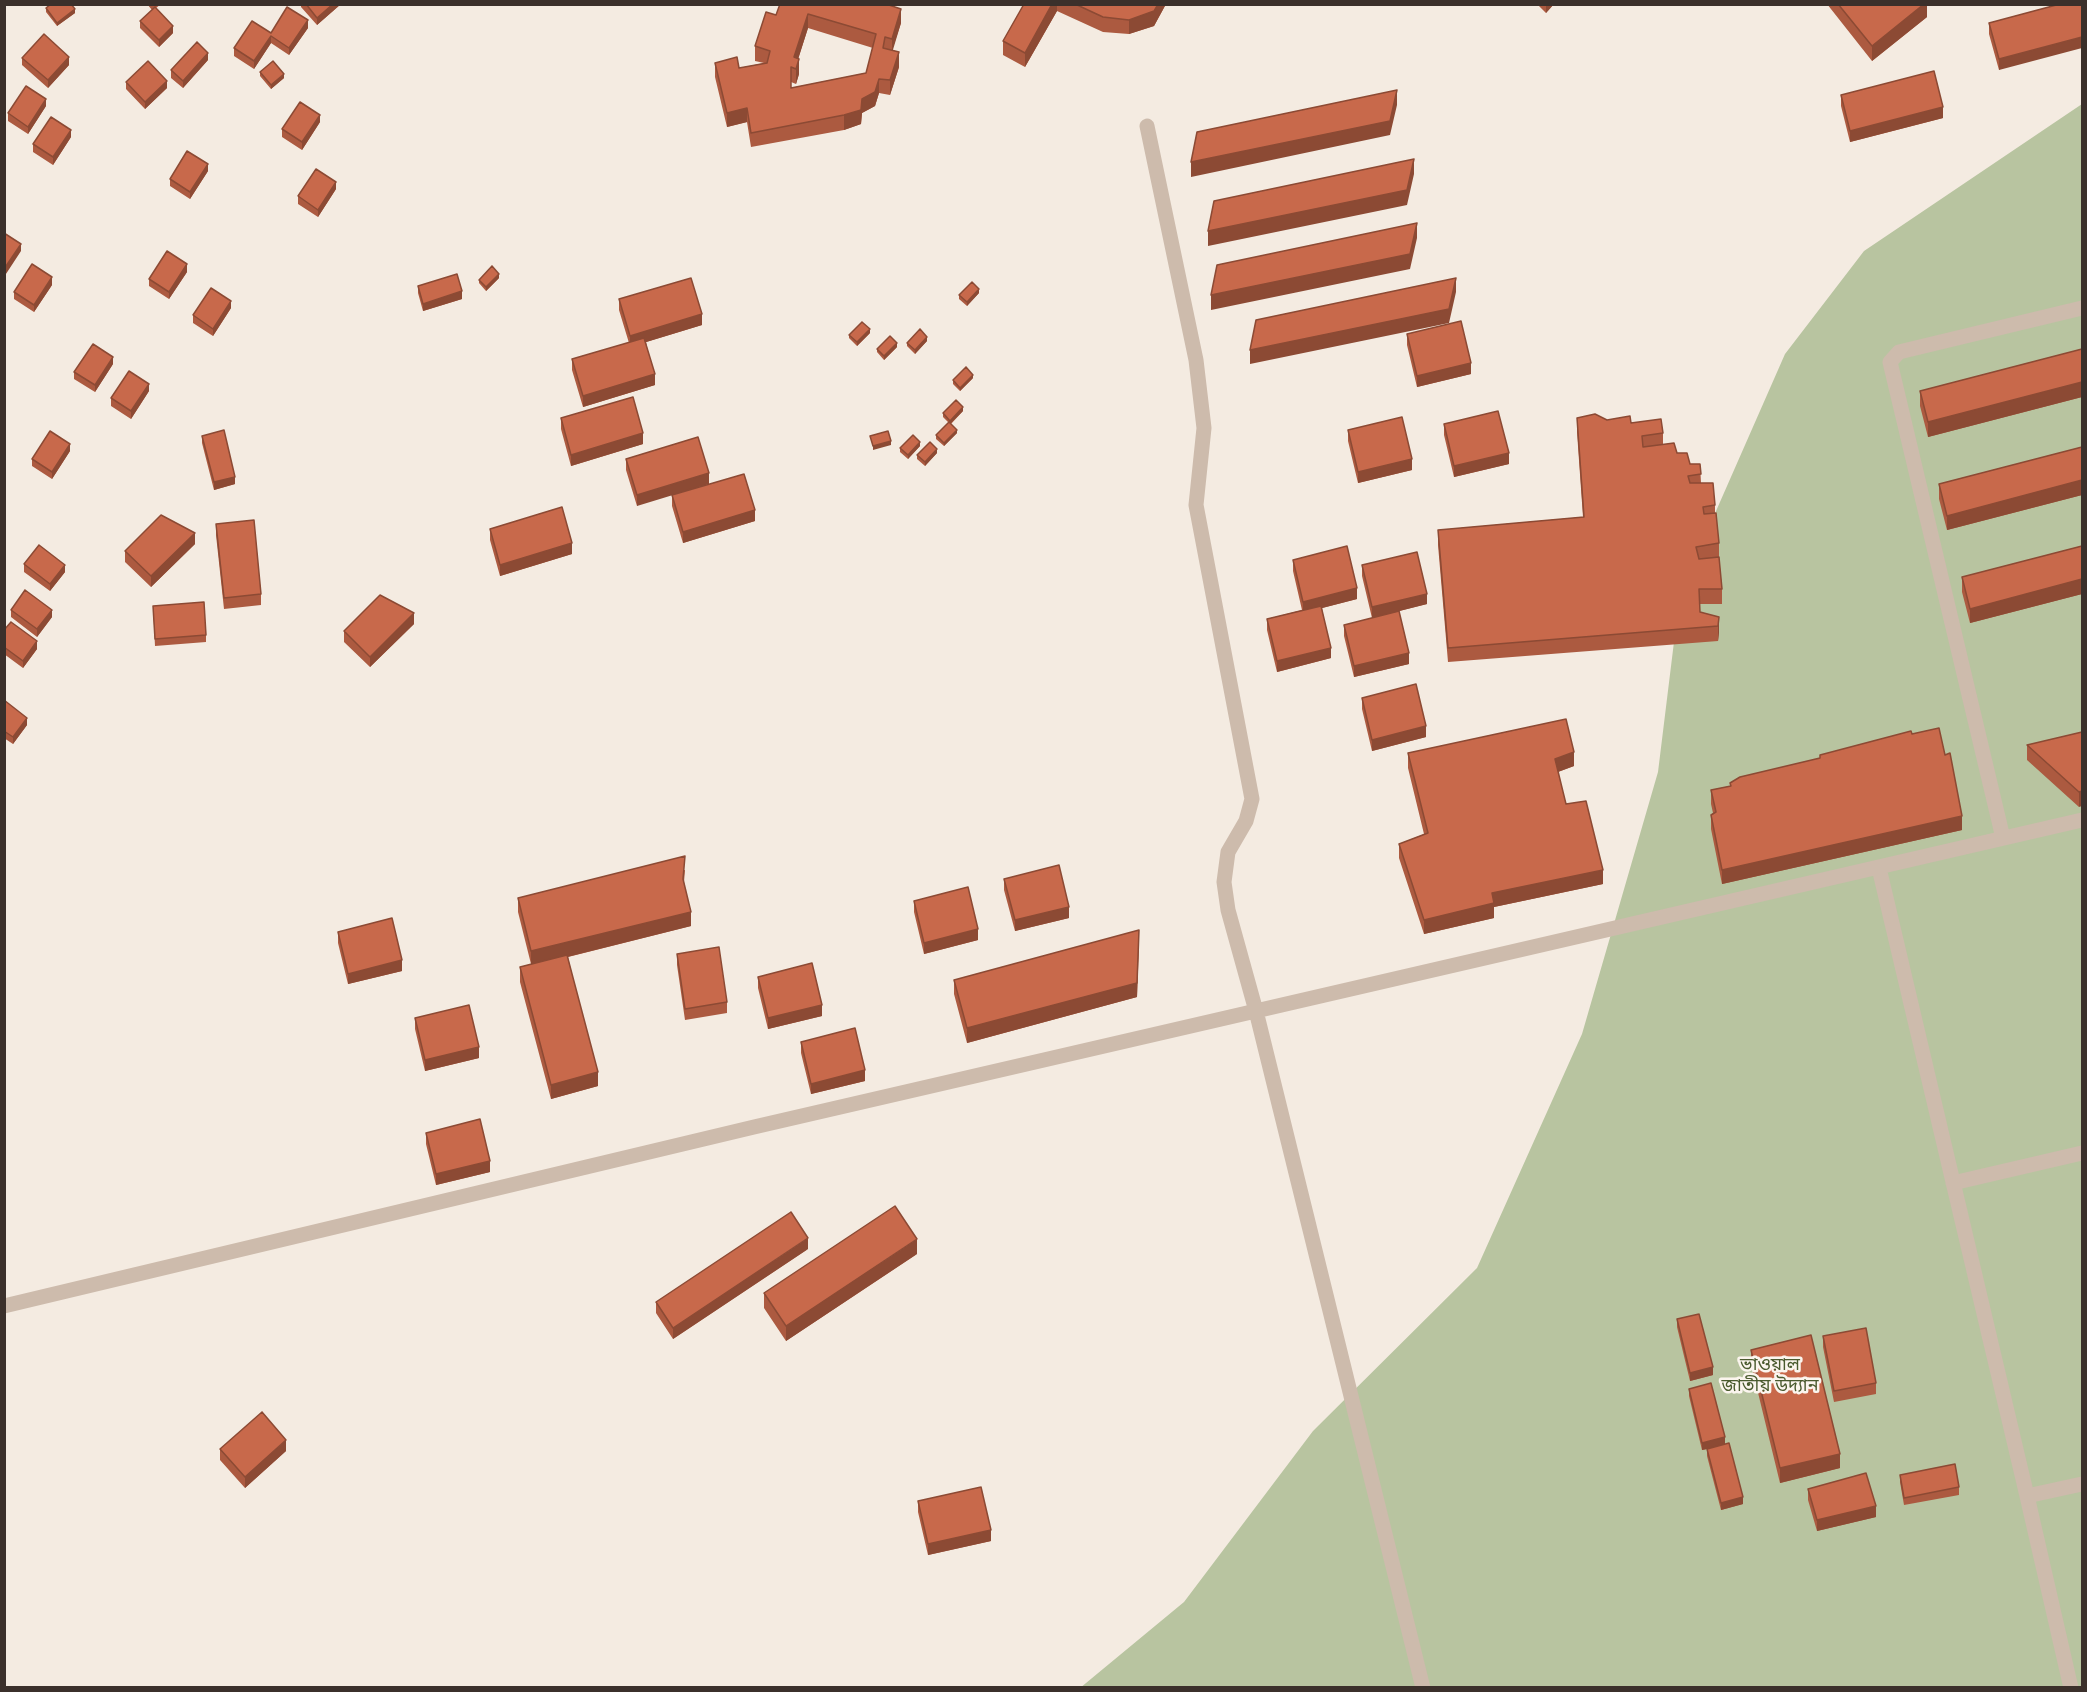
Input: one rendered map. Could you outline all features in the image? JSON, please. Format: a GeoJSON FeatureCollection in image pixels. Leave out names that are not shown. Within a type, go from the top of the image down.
{"type":"FeatureCollection","features":[{"type":"Feature","properties":{"kind":"street"},"geometry":{"type":"LineString","coordinates":[[1148,126],[1196,360],[1204,428],[1196,505],[1252,800],[1246,821],[1228,852],[1224,882],[1228,910],[1256,1011],[1423,1688]]}},
{"type":"Feature","properties":{"kind":"street"},"geometry":{"type":"LineString","coordinates":[[2003,838],[1890,362],[1899,352],[2082,308]]}},
{"type":"Feature","properties":{"kind":"street"},"geometry":{"type":"LineString","coordinates":[[4,1306],[743,1130],[2082,820]]}},
{"type":"Feature","properties":{"kind":"street"},"geometry":{"type":"LineString","coordinates":[[1879,868],[2071,1688]]}},
{"type":"Feature","properties":{"kind":"street"},"geometry":{"type":"LineString","coordinates":[[1953,1183],[2082,1153]]}},
{"type":"Feature","properties":{"kind":"street"},"geometry":{"type":"LineString","coordinates":[[2027,1496],[2082,1484]]}},
{"type":"Feature","properties":{"kind":"green space","name":"ভাওয়াল জাতীয় উদ্যান"},"geometry":{"type":"Polygon","coordinates":[[[2082,104],[2082,1687],[1080,1688],[1184,1602],[1313,1431],[1477,1268],[1582,1034],[1658,772],[1680,593],[1785,354],[1864,251],[2082,104]]]}},
{"type":"Feature","properties":{"kind":"building"},"geometry":{"type":"Polygon","coordinates":[[[51,4],[71,4],[75,9],[57,23],[46,8],[51,4]]]}},
{"type":"Feature","properties":{"kind":"building"},"geometry":{"type":"Polygon","coordinates":[[[306,4],[333,4],[317,18],[306,4]]]}},
{"type":"Feature","properties":{"kind":"building"},"geometry":{"type":"Polygon","coordinates":[[[780,4],[886,4],[901,9],[892,39],[885,37],[883,48],[899,52],[890,80],[879,79],[875,92],[862,99],[861,110],[751,133],[747,108],[727,113],[715,63],[737,57],[739,68],[767,63],[770,51],[755,46],[766,12],[776,15],[780,4]],[[808,14],[794,57],[799,59],[796,69],[791,67],[791,88],[866,73],[876,34],[808,14]]]}},
{"type":"Feature","properties":{"kind":"building"},"geometry":{"type":"Polygon","coordinates":[[[1024,4],[1052,4],[1025,53],[1003,41],[1024,4]]]}},
{"type":"Feature","properties":{"kind":"building"},"geometry":{"type":"Polygon","coordinates":[[[1075,4],[1158,4],[1154,11],[1129,20],[1103,17],[1075,4]]]}},
{"type":"Feature","properties":{"kind":"building"},"geometry":{"type":"Polygon","coordinates":[[[1838,4],[1924,4],[1872,46],[1838,4]]]}},
{"type":"Feature","properties":{"kind":"building"},"geometry":{"type":"Polygon","coordinates":[[[2060,4],[2082,4],[2082,37],[1999,59],[1989,23],[2060,4]]]}},
{"type":"Feature","properties":{"kind":"building"},"geometry":{"type":"Polygon","coordinates":[[[155,7],[173,26],[159,40],[140,21],[155,7]]]}},
{"type":"Feature","properties":{"kind":"building"},"geometry":{"type":"Polygon","coordinates":[[[287,7],[308,20],[289,48],[271,36],[254,61],[234,48],[252,21],[271,33],[287,7]]]}},
{"type":"Feature","properties":{"kind":"building"},"geometry":{"type":"Polygon","coordinates":[[[44,34],[69,57],[48,80],[22,58],[44,34]]]}},
{"type":"Feature","properties":{"kind":"building"},"geometry":{"type":"Polygon","coordinates":[[[197,42],[208,53],[183,81],[171,70],[197,42]]]}},
{"type":"Feature","properties":{"kind":"building"},"geometry":{"type":"Polygon","coordinates":[[[148,61],[167,81],[145,102],[126,82],[148,61]]]}},
{"type":"Feature","properties":{"kind":"building"},"geometry":{"type":"Polygon","coordinates":[[[273,61],[284,74],[271,85],[260,72],[273,61]]]}},
{"type":"Feature","properties":{"kind":"building"},"geometry":{"type":"Polygon","coordinates":[[[1934,71],[1943,107],[1850,131],[1841,95],[1934,71]]]}},
{"type":"Feature","properties":{"kind":"building"},"geometry":{"type":"Polygon","coordinates":[[[26,86],[46,99],[28,127],[8,113],[26,86]]]}},
{"type":"Feature","properties":{"kind":"building"},"geometry":{"type":"Polygon","coordinates":[[[1397,90],[1390,121],[1191,162],[1197,132],[1397,90]]]}},
{"type":"Feature","properties":{"kind":"building"},"geometry":{"type":"Polygon","coordinates":[[[300,102],[320,115],[302,142],[282,129],[300,102]]]}},
{"type":"Feature","properties":{"kind":"building"},"geometry":{"type":"Polygon","coordinates":[[[51,117],[71,130],[53,157],[33,144],[51,117]]]}},
{"type":"Feature","properties":{"kind":"building"},"geometry":{"type":"Polygon","coordinates":[[[187,151],[208,164],[190,192],[170,179],[187,151]]]}},
{"type":"Feature","properties":{"kind":"building"},"geometry":{"type":"Polygon","coordinates":[[[1414,159],[1407,190],[1208,231],[1214,201],[1414,159]]]}},
{"type":"Feature","properties":{"kind":"building"},"geometry":{"type":"Polygon","coordinates":[[[316,169],[336,182],[318,210],[298,196],[316,169]]]}},
{"type":"Feature","properties":{"kind":"building"},"geometry":{"type":"Polygon","coordinates":[[[1417,223],[1410,254],[1211,295],[1217,265],[1417,223]]]}},
{"type":"Feature","properties":{"kind":"building"},"geometry":{"type":"Polygon","coordinates":[[[4,233],[21,244],[4,269],[4,233]]]}},
{"type":"Feature","properties":{"kind":"building"},"geometry":{"type":"Polygon","coordinates":[[[167,251],[187,264],[169,292],[149,279],[167,251]]]}},
{"type":"Feature","properties":{"kind":"building"},"geometry":{"type":"Polygon","coordinates":[[[32,264],[52,277],[34,305],[14,292],[32,264]]]}},
{"type":"Feature","properties":{"kind":"building"},"geometry":{"type":"Polygon","coordinates":[[[492,266],[499,274],[486,287],[479,280],[492,266]]]}},
{"type":"Feature","properties":{"kind":"building"},"geometry":{"type":"Polygon","coordinates":[[[457,274],[462,291],[423,304],[418,286],[457,274]]]}},
{"type":"Feature","properties":{"kind":"building"},"geometry":{"type":"Polygon","coordinates":[[[691,278],[702,314],[630,336],[619,299],[691,278]]]}},
{"type":"Feature","properties":{"kind":"building"},"geometry":{"type":"Polygon","coordinates":[[[1456,278],[1449,309],[1250,350],[1256,320],[1456,278]]]}},
{"type":"Feature","properties":{"kind":"building"},"geometry":{"type":"Polygon","coordinates":[[[972,282],[979,289],[967,302],[959,295],[972,282]]]}},
{"type":"Feature","properties":{"kind":"building"},"geometry":{"type":"Polygon","coordinates":[[[211,288],[231,301],[213,329],[193,315],[211,288]]]}},
{"type":"Feature","properties":{"kind":"building"},"geometry":{"type":"Polygon","coordinates":[[[1461,321],[1471,363],[1417,376],[1407,334],[1461,321]]]}},
{"type":"Feature","properties":{"kind":"building"},"geometry":{"type":"Polygon","coordinates":[[[862,322],[870,329],[857,342],[849,335],[862,322]]]}},
{"type":"Feature","properties":{"kind":"building"},"geometry":{"type":"Polygon","coordinates":[[[920,329],[927,337],[915,350],[907,343],[920,329]]]}},
{"type":"Feature","properties":{"kind":"building"},"geometry":{"type":"Polygon","coordinates":[[[890,336],[897,343],[884,356],[877,349],[890,336]]]}},
{"type":"Feature","properties":{"kind":"building"},"geometry":{"type":"Polygon","coordinates":[[[644,338],[655,374],[583,396],[572,359],[644,338]]]}},
{"type":"Feature","properties":{"kind":"building"},"geometry":{"type":"Polygon","coordinates":[[[93,344],[113,357],[95,385],[74,372],[93,344]]]}},
{"type":"Feature","properties":{"kind":"building"},"geometry":{"type":"Polygon","coordinates":[[[2082,349],[2082,382],[1928,422],[1920,391],[2082,349]]]}},
{"type":"Feature","properties":{"kind":"building"},"geometry":{"type":"Polygon","coordinates":[[[966,367],[973,375],[960,388],[953,380],[966,367]]]}},
{"type":"Feature","properties":{"kind":"building"},"geometry":{"type":"Polygon","coordinates":[[[129,371],[149,384],[131,411],[111,398],[129,371]]]}},
{"type":"Feature","properties":{"kind":"building"},"geometry":{"type":"Polygon","coordinates":[[[633,397],[643,433],[571,455],[561,418],[633,397]]]}},
{"type":"Feature","properties":{"kind":"building"},"geometry":{"type":"Polygon","coordinates":[[[956,400],[963,407],[950,421],[943,413],[956,400]]]}},
{"type":"Feature","properties":{"kind":"building"},"geometry":{"type":"Polygon","coordinates":[[[1498,411],[1509,453],[1454,466],[1444,424],[1498,411]]]}},
{"type":"Feature","properties":{"kind":"building"},"geometry":{"type":"Polygon","coordinates":[[[1595,414],[1607,420],[1630,416],[1631,423],[1661,419],[1663,433],[1642,436],[1643,447],[1674,443],[1677,453],[1687,453],[1690,464],[1700,464],[1701,474],[1688,476],[1690,483],[1713,483],[1715,505],[1703,507],[1704,514],[1716,513],[1719,543],[1696,547],[1699,559],[1719,557],[1722,589],[1699,589],[1700,612],[1719,617],[1718,626],[1448,648],[1438,530],[1584,517],[1577,418],[1595,414]]]}},
{"type":"Feature","properties":{"kind":"building"},"geometry":{"type":"Polygon","coordinates":[[[1402,417],[1412,459],[1358,472],[1348,430],[1402,417]]]}},
{"type":"Feature","properties":{"kind":"building"},"geometry":{"type":"Polygon","coordinates":[[[949,422],[957,430],[944,443],[936,435],[949,422]]]}},
{"type":"Feature","properties":{"kind":"building"},"geometry":{"type":"Polygon","coordinates":[[[224,430],[235,477],[214,482],[202,436],[224,430]]]}},
{"type":"Feature","properties":{"kind":"building"},"geometry":{"type":"Polygon","coordinates":[[[50,431],[70,444],[52,472],[32,459],[50,431]]]}},
{"type":"Feature","properties":{"kind":"building"},"geometry":{"type":"Polygon","coordinates":[[[888,431],[891,441],[873,446],[870,436],[888,431]]]}},
{"type":"Feature","properties":{"kind":"building"},"geometry":{"type":"Polygon","coordinates":[[[913,435],[920,442],[908,455],[900,448],[913,435]]]}},
{"type":"Feature","properties":{"kind":"building"},"geometry":{"type":"Polygon","coordinates":[[[698,437],[709,473],[637,495],[626,459],[698,437]]]}},
{"type":"Feature","properties":{"kind":"building"},"geometry":{"type":"Polygon","coordinates":[[[930,442],[937,449],[925,462],[917,455],[930,442]]]}},
{"type":"Feature","properties":{"kind":"building"},"geometry":{"type":"Polygon","coordinates":[[[2082,447],[2082,480],[1947,516],[1939,484],[2082,447]]]}},
{"type":"Feature","properties":{"kind":"building"},"geometry":{"type":"Polygon","coordinates":[[[744,474],[755,510],[683,532],[672,495],[744,474]]]}},
{"type":"Feature","properties":{"kind":"building"},"geometry":{"type":"Polygon","coordinates":[[[562,507],[572,543],[500,565],[490,529],[562,507]]]}},
{"type":"Feature","properties":{"kind":"building"},"geometry":{"type":"Polygon","coordinates":[[[161,515],[195,533],[151,576],[125,551],[161,515]]]}},
{"type":"Feature","properties":{"kind":"building"},"geometry":{"type":"Polygon","coordinates":[[[254,520],[261,594],[224,598],[216,524],[254,520]]]}},
{"type":"Feature","properties":{"kind":"building"},"geometry":{"type":"Polygon","coordinates":[[[39,545],[65,565],[50,584],[24,564],[39,545]]]}},
{"type":"Feature","properties":{"kind":"building"},"geometry":{"type":"Polygon","coordinates":[[[1347,546],[1357,588],[1303,602],[1293,560],[1347,546]]]}},
{"type":"Feature","properties":{"kind":"building"},"geometry":{"type":"Polygon","coordinates":[[[2082,546],[2082,579],[1970,609],[1962,577],[2082,546]]]}},
{"type":"Feature","properties":{"kind":"building"},"geometry":{"type":"Polygon","coordinates":[[[1417,552],[1427,594],[1372,607],[1362,565],[1417,552]]]}},
{"type":"Feature","properties":{"kind":"building"},"geometry":{"type":"Polygon","coordinates":[[[25,590],[52,610],[37,629],[11,610],[25,590]]]}},
{"type":"Feature","properties":{"kind":"building"},"geometry":{"type":"Polygon","coordinates":[[[380,595],[414,613],[370,657],[344,631],[380,595]]]}},
{"type":"Feature","properties":{"kind":"building"},"geometry":{"type":"Polygon","coordinates":[[[204,602],[206,635],[155,639],[153,606],[204,602]]]}},
{"type":"Feature","properties":{"kind":"building"},"geometry":{"type":"Polygon","coordinates":[[[1321,606],[1331,648],[1277,661],[1267,619],[1321,606]]]}},
{"type":"Feature","properties":{"kind":"building"},"geometry":{"type":"Polygon","coordinates":[[[1399,611],[1409,653],[1354,666],[1344,625],[1399,611]]]}},
{"type":"Feature","properties":{"kind":"building"},"geometry":{"type":"Polygon","coordinates":[[[11,622],[37,641],[23,661],[4,647],[4,630],[11,622]]]}},
{"type":"Feature","properties":{"kind":"building"},"geometry":{"type":"Polygon","coordinates":[[[1416,684],[1426,726],[1372,740],[1362,698],[1416,684]]]}},
{"type":"Feature","properties":{"kind":"building"},"geometry":{"type":"Polygon","coordinates":[[[4,700],[27,718],[13,737],[4,731],[4,700]]]}},
{"type":"Feature","properties":{"kind":"building"},"geometry":{"type":"Polygon","coordinates":[[[1566,719],[1574,752],[1555,759],[1566,804],[1586,801],[1603,870],[1492,893],[1494,903],[1424,920],[1399,844],[1428,833],[1408,753],[1566,719]]]}},
{"type":"Feature","properties":{"kind":"building"},"geometry":{"type":"Polygon","coordinates":[[[1939,728],[1945,755],[1950,753],[1962,816],[1722,870],[1711,815],[1716,812],[1711,790],[1731,786],[1730,783],[1740,777],[1820,758],[1820,755],[1911,731],[1912,734],[1939,728]]]}},
{"type":"Feature","properties":{"kind":"building"},"geometry":{"type":"Polygon","coordinates":[[[2082,732],[2082,791],[2079,792],[2027,745],[2082,732]]]}},
{"type":"Feature","properties":{"kind":"building"},"geometry":{"type":"Polygon","coordinates":[[[685,856],[683,879],[691,912],[531,951],[518,898],[685,856]]]}},
{"type":"Feature","properties":{"kind":"building"},"geometry":{"type":"Polygon","coordinates":[[[1059,865],[1069,907],[1015,920],[1004,879],[1059,865]]]}},
{"type":"Feature","properties":{"kind":"building"},"geometry":{"type":"Polygon","coordinates":[[[968,887],[978,929],[924,943],[914,901],[968,887]]]}},
{"type":"Feature","properties":{"kind":"building"},"geometry":{"type":"Polygon","coordinates":[[[392,918],[402,960],[348,974],[338,932],[392,918]]]}},
{"type":"Feature","properties":{"kind":"building"},"geometry":{"type":"Polygon","coordinates":[[[1139,930],[1137,983],[967,1028],[954,980],[1139,930]]]}},
{"type":"Feature","properties":{"kind":"building"},"geometry":{"type":"Polygon","coordinates":[[[719,947],[727,1002],[685,1009],[677,954],[719,947]]]}},
{"type":"Feature","properties":{"kind":"building"},"geometry":{"type":"Polygon","coordinates":[[[567,955],[598,1072],[551,1085],[520,967],[567,955]]]}},
{"type":"Feature","properties":{"kind":"building"},"geometry":{"type":"Polygon","coordinates":[[[812,963],[822,1005],[768,1018],[758,977],[812,963]]]}},
{"type":"Feature","properties":{"kind":"building"},"geometry":{"type":"Polygon","coordinates":[[[469,1005],[479,1047],[425,1060],[415,1018],[469,1005]]]}},
{"type":"Feature","properties":{"kind":"building"},"geometry":{"type":"Polygon","coordinates":[[[855,1028],[865,1070],[811,1084],[801,1042],[855,1028]]]}},
{"type":"Feature","properties":{"kind":"building"},"geometry":{"type":"Polygon","coordinates":[[[480,1119],[490,1161],[436,1174],[426,1133],[480,1119]]]}},
{"type":"Feature","properties":{"kind":"building"},"geometry":{"type":"Polygon","coordinates":[[[895,1206],[917,1239],[786,1326],[764,1293],[895,1206]]]}},
{"type":"Feature","properties":{"kind":"building"},"geometry":{"type":"Polygon","coordinates":[[[791,1212],[808,1238],[673,1328],[656,1302],[791,1212]]]}},
{"type":"Feature","properties":{"kind":"building"},"geometry":{"type":"Polygon","coordinates":[[[1699,1314],[1713,1367],[1690,1373],[1677,1319],[1699,1314]]]}},
{"type":"Feature","properties":{"kind":"building"},"geometry":{"type":"Polygon","coordinates":[[[1866,1328],[1876,1383],[1834,1391],[1823,1336],[1866,1328]]]}},
{"type":"Feature","properties":{"kind":"building"},"geometry":{"type":"Polygon","coordinates":[[[1811,1335],[1840,1454],[1780,1468],[1751,1350],[1811,1335]]]}},
{"type":"Feature","properties":{"kind":"building"},"geometry":{"type":"Polygon","coordinates":[[[1711,1383],[1725,1437],[1702,1443],[1689,1389],[1711,1383]]]}},
{"type":"Feature","properties":{"kind":"building"},"geometry":{"type":"Polygon","coordinates":[[[262,1412],[286,1440],[245,1477],[220,1449],[262,1412]]]}},
{"type":"Feature","properties":{"kind":"building"},"geometry":{"type":"Polygon","coordinates":[[[1729,1443],[1743,1497],[1721,1503],[1707,1449],[1729,1443]]]}},
{"type":"Feature","properties":{"kind":"building"},"geometry":{"type":"Polygon","coordinates":[[[1955,1464],[1959,1487],[1904,1498],[1900,1475],[1955,1464]]]}},
{"type":"Feature","properties":{"kind":"building"},"geometry":{"type":"Polygon","coordinates":[[[1866,1473],[1876,1506],[1817,1520],[1808,1489],[1866,1473]]]}},
{"type":"Feature","properties":{"kind":"building"},"geometry":{"type":"Polygon","coordinates":[[[981,1487],[991,1530],[928,1544],[918,1501],[981,1487]]]}}]}
